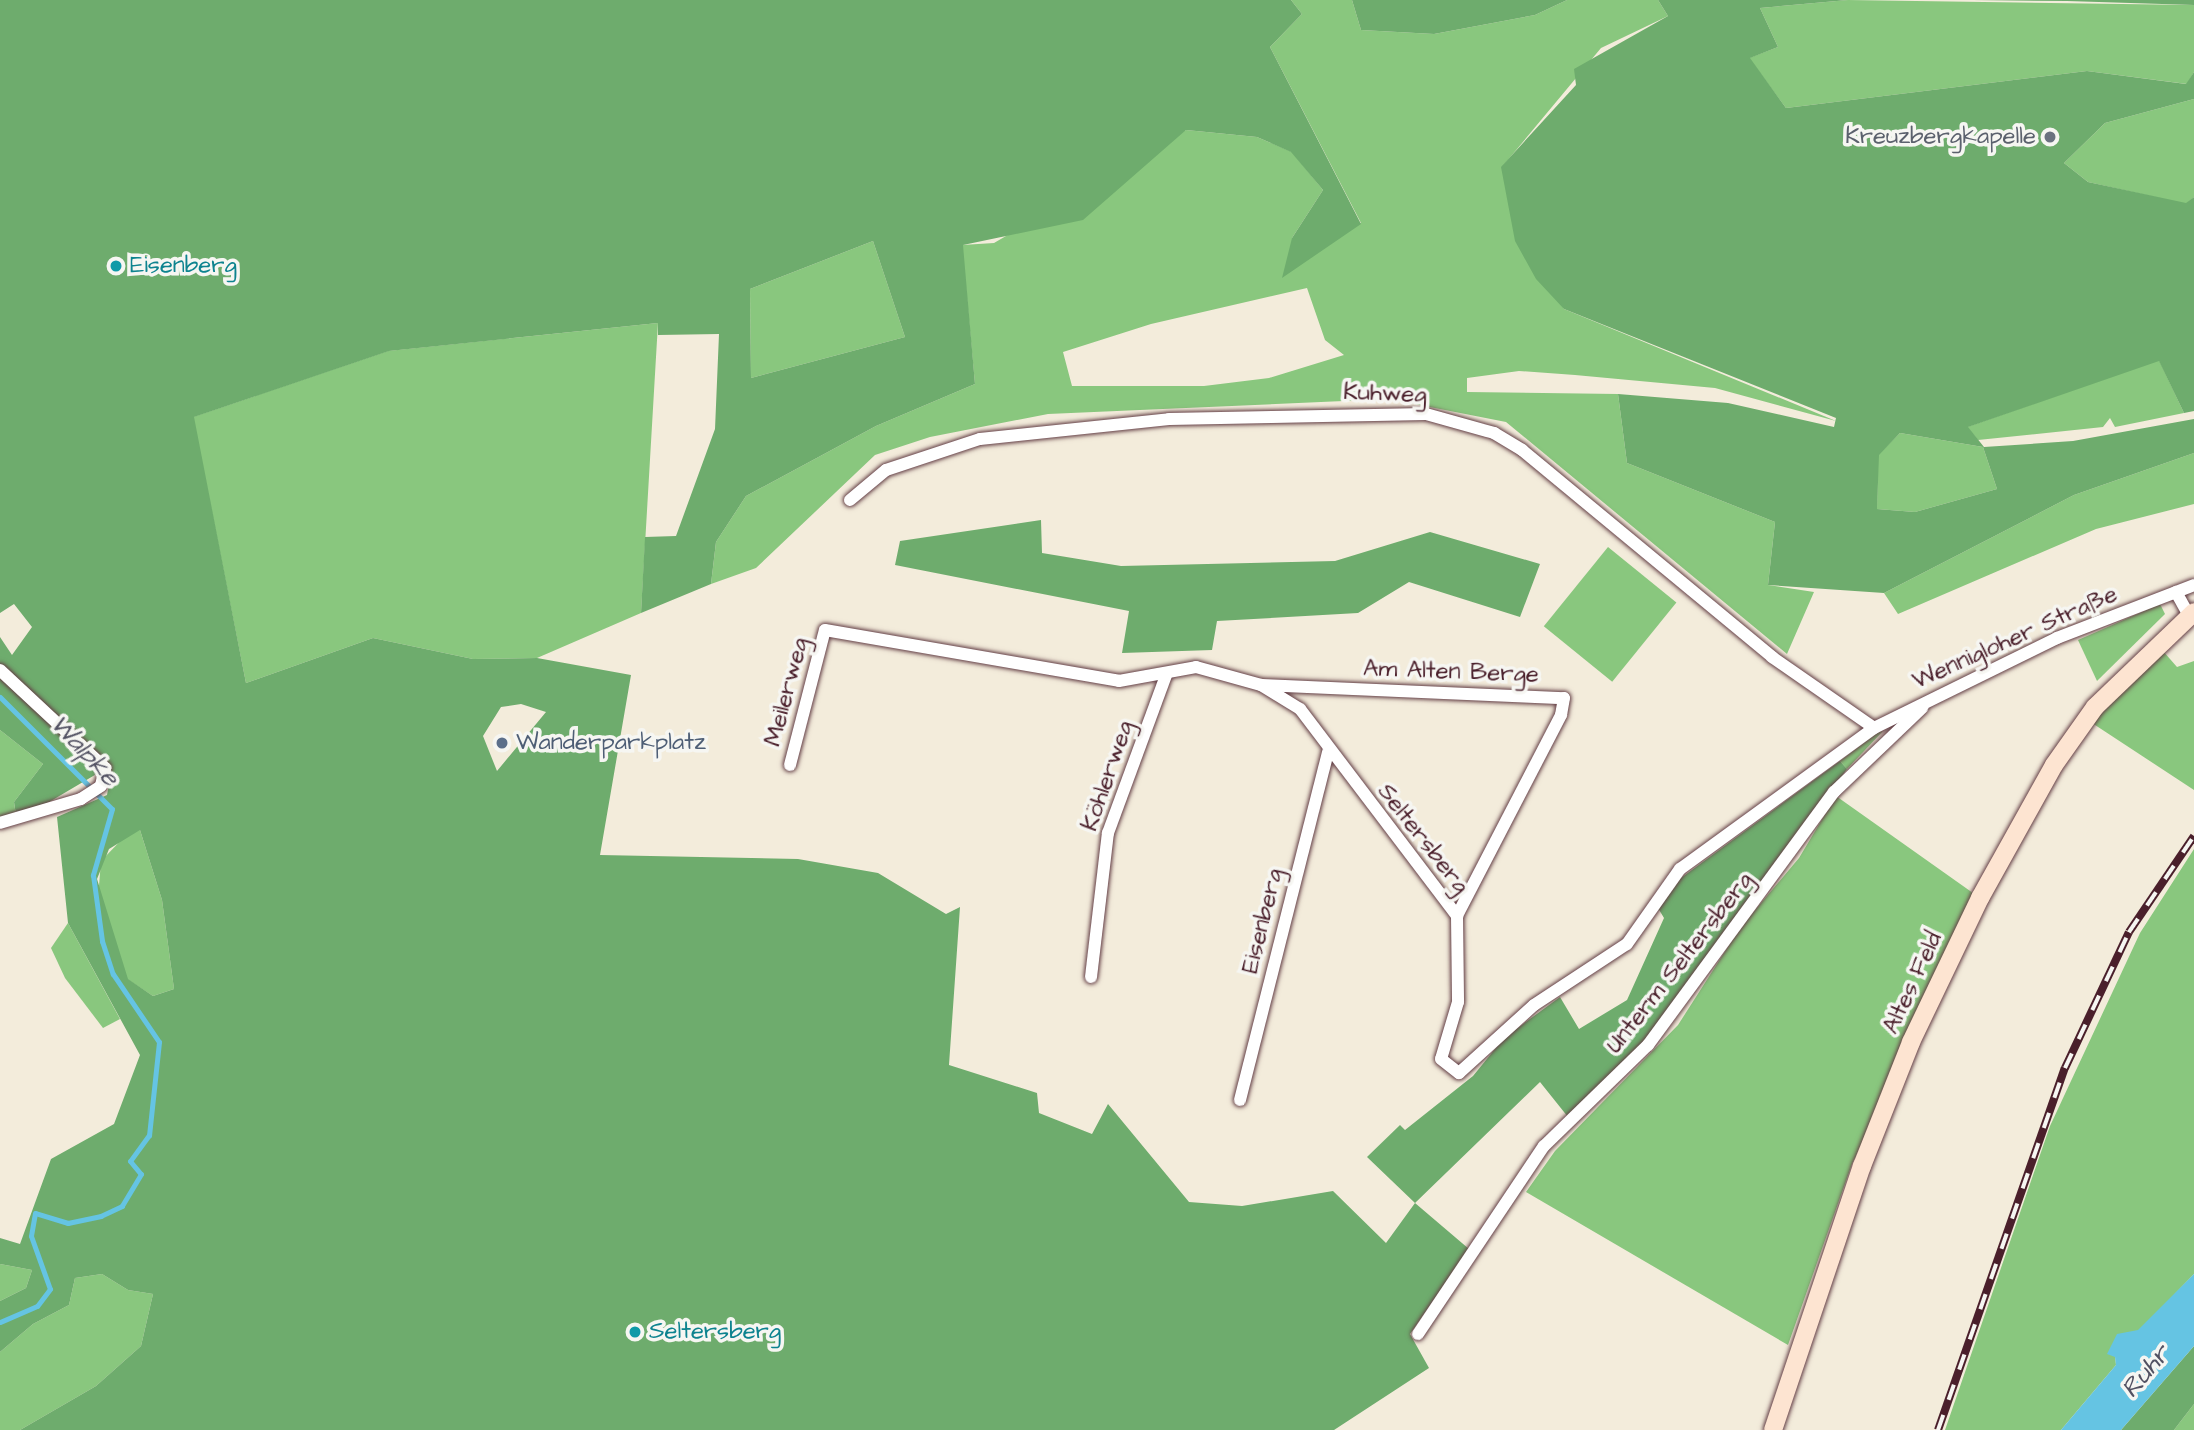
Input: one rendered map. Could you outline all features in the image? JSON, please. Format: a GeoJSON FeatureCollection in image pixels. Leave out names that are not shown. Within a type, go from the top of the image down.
{"type":"FeatureCollection","features":[{"type":"Feature","properties":{"kind":"main road","name":"Altes Feld"},"geometry":{"type":"LineString","coordinates":[[1773,1430],[1862,1166],[1911,1042],[1980,898],[2054,765],[2095,707],[2191,614]]}},
{"type":"Feature","properties":{"kind":"street","name":"Kuhweg"},"geometry":{"type":"LineString","coordinates":[[850,500],[886,470],[980,439],[1169,419],[1426,414],[1494,433],[1522,450],[1772,657],[1874,728]]}},
{"type":"Feature","properties":{"kind":"street","name":"Wennigloher Straße"},"geometry":{"type":"LineString","coordinates":[[1874,728],[1937,694],[2194,585]]}},
{"type":"Feature","properties":{"kind":"street"},"geometry":{"type":"LineString","coordinates":[[2176,592],[2191,614]]}},
{"type":"Feature","properties":{"kind":"street","name":"Seltersberg"},"geometry":{"type":"LineString","coordinates":[[825,630],[1119,681],[1166,675],[1196,667],[1261,685],[1300,709],[1328,752],[1457,916],[1458,1002],[1441,1059],[1459,1073],[1534,1005],[1627,944],[1680,869],[1874,728]]}},
{"type":"Feature","properties":{"kind":"street","name":"Meilerweg"},"geometry":{"type":"LineString","coordinates":[[790,765],[825,630]]}},
{"type":"Feature","properties":{"kind":"street"},"geometry":{"type":"LineString","coordinates":[[0,670],[92,752],[105,768],[101,786],[82,799],[0,823]]}},
{"type":"Feature","properties":{"kind":"street","name":"Köhlerweg"},"geometry":{"type":"LineString","coordinates":[[1091,977],[1108,832],[1166,675]]}},
{"type":"Feature","properties":{"kind":"street","name":"Am Alten Berge"},"geometry":{"type":"LineString","coordinates":[[1261,685],[1564,698],[1561,715],[1457,916]]}},
{"type":"Feature","properties":{"kind":"street","name":"Unterm Seltersberg"},"geometry":{"type":"LineString","coordinates":[[1418,1334],[1544,1146],[1648,1045],[1847,778],[1937,694]]}},
{"type":"Feature","properties":{"kind":"street","name":"Eisenberg"},"geometry":{"type":"LineString","coordinates":[[1240,1100],[1328,752]]}},
{"type":"Feature","properties":{"kind":"green space"},"geometry":{"type":"Polygon","coordinates":[[[0,0],[1291,0],[1302,14],[1270,47],[1361,224],[1282,278],[1292,238],[1323,190],[1291,152],[1257,137],[1186,130],[1083,220],[963,245],[975,384],[876,426],[746,496],[716,542],[711,584],[641,613],[645,537],[676,536],[715,429],[719,334],[658,335],[658,323],[389,351],[194,417],[246,683],[373,638],[473,659],[537,658],[631,675],[600,855],[798,859],[878,873],[946,914],[960,907],[949,1065],[1037,1093],[1039,1113],[1092,1134],[1108,1104],[1189,1202],[1242,1206],[1333,1191],[1386,1243],[1415,1203],[1469,1249],[1410,1334],[1429,1368],[1334,1430],[20,1430],[96,1386],[141,1346],[153,1294],[128,1290],[102,1274],[75,1278],[69,1305],[33,1324],[0,1352],[0,1301],[26,1288],[32,1270],[0,1264],[0,1238],[20,1244],[51,1159],[114,1124],[140,1055],[68,923],[57,817],[107,795],[111,773],[105,769],[17,821],[14,802],[43,764],[0,730],[0,637],[12,655],[32,627],[14,604],[0,613],[0,0]],[[873,241],[750,289],[751,378],[905,337],[873,241]],[[521,704],[501,707],[483,736],[497,771],[546,712],[521,704]],[[140,830],[109,849],[97,879],[128,979],[153,996],[174,989],[162,900],[140,830]]]}},
{"type":"Feature","properties":{"kind":"green space"},"geometry":{"type":"Polygon","coordinates":[[[1291,0],[1352,0],[1361,30],[1434,34],[1535,15],[1567,0],[1658,0],[1668,16],[1601,48],[1502,167],[1505,181],[1564,309],[1836,421],[1715,388],[1575,375],[1519,371],[1467,378],[1467,392],[1618,394],[1627,463],[1775,522],[1768,585],[1814,592],[1787,654],[1506,422],[1389,399],[1048,414],[930,437],[875,455],[756,568],[711,584],[716,542],[746,496],[876,426],[975,384],[962,245],[994,243],[1186,130],[1257,137],[1292,152],[1323,190],[1292,238],[1361,223],[1270,47],[1302,14],[1291,0]],[[1307,288],[1151,324],[1063,352],[1072,386],[1204,386],[1269,378],[1344,355],[1325,340],[1307,288]]]}},
{"type":"Feature","properties":{"kind":"green space"},"geometry":{"type":"Polygon","coordinates":[[[1352,0],[1567,0],[1535,15],[1434,34],[1361,30],[1352,0]]]}},
{"type":"Feature","properties":{"kind":"green space"},"geometry":{"type":"Polygon","coordinates":[[[1658,0],[1848,0],[1760,8],[1778,47],[1750,58],[1786,108],[2087,71],[2186,84],[2194,72],[2194,99],[2105,123],[2064,163],[2088,182],[2186,203],[2194,197],[2194,411],[2184,413],[2159,361],[1968,427],[1984,447],[2073,441],[2194,419],[2194,453],[2074,495],[1884,593],[1768,585],[1775,522],[1627,463],[1618,394],[1728,403],[1834,427],[1836,418],[1564,309],[1536,279],[1515,241],[1501,167],[1576,85],[1574,69],[1668,16],[1658,0]],[[1900,433],[1879,455],[1877,509],[1915,512],[1997,489],[1983,447],[1900,433]]]}},
{"type":"Feature","properties":{"kind":"green space"},"geometry":{"type":"Polygon","coordinates":[[[1848,0],[2194,5],[2194,72],[2187,84],[2087,71],[1786,108],[1749,58],[1778,47],[1760,8],[1848,0]]]}},
{"type":"Feature","properties":{"kind":"green space"},"geometry":{"type":"Polygon","coordinates":[[[1973,0],[2194,0],[2194,5],[2067,1],[1973,0]]]}},
{"type":"Feature","properties":{"kind":"green space"},"geometry":{"type":"Polygon","coordinates":[[[2194,99],[2194,197],[2186,204],[2088,182],[2064,163],[2105,123],[2194,99]]]}},
{"type":"Feature","properties":{"kind":"green space"},"geometry":{"type":"Polygon","coordinates":[[[873,241],[905,337],[751,378],[750,289],[873,241]]]}},
{"type":"Feature","properties":{"kind":"green space"},"geometry":{"type":"Polygon","coordinates":[[[658,323],[641,613],[537,658],[473,659],[373,638],[246,683],[193,417],[388,351],[658,323]]]}},
{"type":"Feature","properties":{"kind":"green space"},"geometry":{"type":"Polygon","coordinates":[[[2159,360],[2184,413],[2115,427],[2110,418],[2103,427],[1978,440],[1967,427],[2159,360]]]}},
{"type":"Feature","properties":{"kind":"green space"},"geometry":{"type":"Polygon","coordinates":[[[1900,433],[1983,447],[1997,489],[1915,512],[1877,509],[1878,455],[1900,433]]]}},
{"type":"Feature","properties":{"kind":"green space"},"geometry":{"type":"Polygon","coordinates":[[[2194,453],[2194,504],[2096,529],[1898,614],[1884,593],[2074,495],[2194,453]]]}},
{"type":"Feature","properties":{"kind":"green space"},"geometry":{"type":"Polygon","coordinates":[[[1041,520],[1042,553],[1121,566],[1335,561],[1430,532],[1540,564],[1520,617],[1409,582],[1358,613],[1217,621],[1212,650],[1122,653],[1129,611],[895,565],[900,541],[1041,520]]]}},
{"type":"Feature","properties":{"kind":"green space"},"geometry":{"type":"Polygon","coordinates":[[[1608,547],[1676,602],[1612,682],[1544,626],[1608,547]]]}},
{"type":"Feature","properties":{"kind":"green space"},"geometry":{"type":"Polygon","coordinates":[[[2160,604],[2165,614],[2097,681],[2078,640],[2160,604]]]}},
{"type":"Feature","properties":{"kind":"green space"},"geometry":{"type":"Polygon","coordinates":[[[2163,651],[2177,667],[2194,661],[2194,790],[2092,723],[2163,651]]]}},
{"type":"Feature","properties":{"kind":"green space"},"geometry":{"type":"Polygon","coordinates":[[[0,730],[43,764],[14,802],[16,816],[0,818],[0,730]]]}},
{"type":"Feature","properties":{"kind":"green space"},"geometry":{"type":"Polygon","coordinates":[[[1883,731],[1847,769],[1840,761],[1877,733],[1883,731]]]}},
{"type":"Feature","properties":{"kind":"green space"},"geometry":{"type":"Polygon","coordinates":[[[1840,761],[1847,769],[1644,1042],[1568,1117],[1540,1082],[1415,1203],[1367,1157],[1400,1125],[1405,1130],[1473,1076],[1504,1038],[1560,997],[1579,1029],[1627,1000],[1664,918],[1658,908],[1681,878],[1840,761]]]}},
{"type":"Feature","properties":{"kind":"green space"},"geometry":{"type":"Polygon","coordinates":[[[1836,796],[1980,898],[1852,1164],[1788,1345],[1526,1192],[1555,1151],[1678,1025],[1740,928],[1799,858],[1836,796]]]}},
{"type":"Feature","properties":{"kind":"green space"},"geometry":{"type":"Polygon","coordinates":[[[140,830],[162,900],[174,989],[153,996],[127,979],[98,898],[101,861],[130,831],[140,830]]]}},
{"type":"Feature","properties":{"kind":"green space"},"geometry":{"type":"Polygon","coordinates":[[[2194,849],[2194,1274],[2115,1356],[2116,1365],[2061,1430],[1945,1430],[2050,1126],[2140,933],[2194,849]]]}},
{"type":"Feature","properties":{"kind":"green space"},"geometry":{"type":"Polygon","coordinates":[[[68,923],[120,1019],[103,1028],[65,978],[51,948],[68,923]]]}},
{"type":"Feature","properties":{"kind":"green space"},"geometry":{"type":"Polygon","coordinates":[[[0,1264],[32,1270],[26,1288],[0,1301],[0,1264]]]}},
{"type":"Feature","properties":{"kind":"green space"},"geometry":{"type":"Polygon","coordinates":[[[102,1274],[128,1290],[153,1294],[141,1346],[96,1386],[20,1430],[0,1430],[0,1352],[33,1324],[69,1305],[75,1278],[102,1274]]]}},
{"type":"Feature","properties":{"kind":"green space"},"geometry":{"type":"Polygon","coordinates":[[[2194,1346],[2194,1404],[2174,1430],[2121,1430],[2194,1346]]]}},
{"type":"Feature","properties":{"kind":"green space"},"geometry":{"type":"Polygon","coordinates":[[[2194,1404],[2194,1430],[2174,1430],[2194,1404]]]}},
{"type":"Feature","properties":{"kind":"water","name":"Ruhr"},"geometry":{"type":"Polygon","coordinates":[[[2194,1274],[2194,1346],[2121,1430],[2061,1430],[2116,1365],[2115,1357],[2107,1354],[2117,1334],[2138,1330],[2194,1274]]]}},
{"type":"Feature","properties":{"kind":"waterway","name":"Walpke"},"geometry":{"type":"LineString","coordinates":[[0,697],[112,809],[93,875],[102,941],[113,974],[159,1042],[149,1135],[130,1161],[141,1174],[122,1206],[101,1216],[68,1223],[35,1213],[31,1236],[50,1289],[37,1306],[0,1322]]}},
{"type":"Feature","properties":{"kind":"railway"},"geometry":{"type":"LineString","coordinates":[[1938,1430],[2065,1068],[2129,932],[2194,836]]}},
{"type":"Feature","properties":{"kind":"place","name":"Kreuzbergkapelle"},"geometry":{"type":"Point","coordinates":[2050,137]}},
{"type":"Feature","properties":{"kind":"place","name":"Eisenberg"},"geometry":{"type":"Point","coordinates":[116,266]}},
{"type":"Feature","properties":{"kind":"place","name":"Wanderparkplatz"},"geometry":{"type":"Point","coordinates":[502,743]}},
{"type":"Feature","properties":{"kind":"place","name":"Seltersberg"},"geometry":{"type":"Point","coordinates":[635,1332]}}]}
